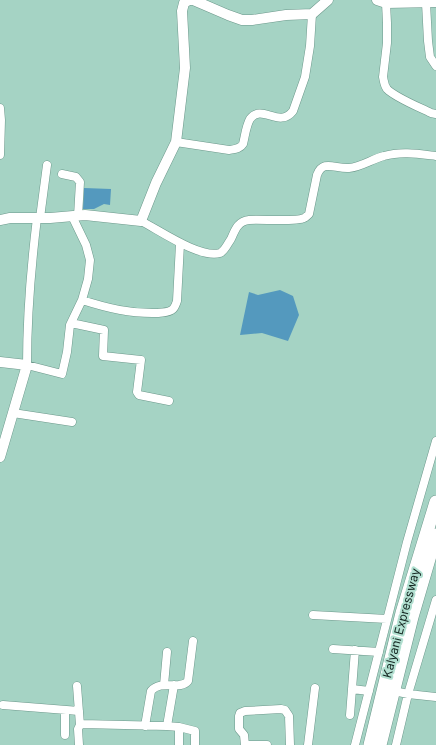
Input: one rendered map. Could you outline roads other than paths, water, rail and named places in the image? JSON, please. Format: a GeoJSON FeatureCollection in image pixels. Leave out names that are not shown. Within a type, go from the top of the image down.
{"type":"FeatureCollection","features":[{"type":"Feature","properties":{"kind":"highway","name":"Kalyani Expressway"},"geometry":{"type":"LineString","coordinates":[[370,745],[392,651],[410,584],[436,502]]}},
{"type":"Feature","properties":{"kind":"highway","name":"Kalyani Expressway"},"geometry":{"type":"LineString","coordinates":[[380,745],[420,589],[436,535]]}},
{"type":"Feature","properties":{"kind":"street"},"geometry":{"type":"LineString","coordinates":[[141,221],[156,183],[176,142],[185,68],[184,3],[189,0],[193,0],[228,16],[242,20],[260,20],[286,15],[312,14],[328,0]]}},
{"type":"Feature","properties":{"kind":"street"},"geometry":{"type":"LineString","coordinates":[[436,66],[430,57],[431,2],[381,2],[387,23],[384,83],[386,88],[392,93],[431,113],[436,114]]}},
{"type":"Feature","properties":{"kind":"street"},"geometry":{"type":"LineString","coordinates":[[176,142],[229,150],[238,149],[243,144],[250,120],[254,116],[265,114],[286,118],[290,116],[305,77],[310,46],[312,14]]}},
{"type":"Feature","properties":{"kind":"street"},"geometry":{"type":"LineString","coordinates":[[0,108],[0,155]]}},
{"type":"Feature","properties":{"kind":"street"},"geometry":{"type":"LineString","coordinates":[[0,220],[85,215],[141,221],[180,244],[194,250],[206,253],[220,253],[229,243],[236,227],[241,222],[246,220],[264,219],[299,220],[309,214],[317,176],[322,167],[347,168],[395,153],[436,156]]}},
{"type":"Feature","properties":{"kind":"street"},"geometry":{"type":"LineString","coordinates":[[0,457],[27,365],[30,286],[37,218],[40,218],[47,165]]}},
{"type":"Feature","properties":{"kind":"street"},"geometry":{"type":"LineString","coordinates":[[0,362],[27,365],[62,374],[71,323],[82,300],[88,279],[90,260],[75,216],[80,182],[76,177],[62,174]]}},
{"type":"Feature","properties":{"kind":"street"},"geometry":{"type":"LineString","coordinates":[[82,300],[124,312],[153,313],[168,312],[173,310],[176,301],[180,266],[180,244]]}},
{"type":"Feature","properties":{"kind":"street"},"geometry":{"type":"LineString","coordinates":[[71,323],[104,330],[103,356],[141,360],[137,392],[139,396],[169,401]]}},
{"type":"Feature","properties":{"kind":"street"},"geometry":{"type":"LineString","coordinates":[[13,413],[72,422]]}},
{"type":"Feature","properties":{"kind":"street"},"geometry":{"type":"LineString","coordinates":[[355,745],[387,619],[436,441]]}},
{"type":"Feature","properties":{"kind":"street"},"geometry":{"type":"LineString","coordinates":[[396,745],[408,694],[436,600]]}},
{"type":"Feature","properties":{"kind":"street"},"geometry":{"type":"LineString","coordinates":[[313,615],[387,619]]}},
{"type":"Feature","properties":{"kind":"street"},"geometry":{"type":"LineString","coordinates":[[145,726],[151,691],[158,686],[184,685],[188,681],[193,641]]}},
{"type":"Feature","properties":{"kind":"street"},"geometry":{"type":"LineString","coordinates":[[333,649],[379,652]]}},
{"type":"Feature","properties":{"kind":"street"},"geometry":{"type":"LineString","coordinates":[[350,715],[355,650]]}},
{"type":"Feature","properties":{"kind":"street"},"geometry":{"type":"LineString","coordinates":[[164,685],[167,652]]}},
{"type":"Feature","properties":{"kind":"street"},"geometry":{"type":"LineString","coordinates":[[167,726],[174,685]]}},
{"type":"Feature","properties":{"kind":"street"},"geometry":{"type":"LineString","coordinates":[[77,686],[80,725],[78,729],[79,745]]}},
{"type":"Feature","properties":{"kind":"street"},"geometry":{"type":"LineString","coordinates":[[308,745],[315,688]]}},
{"type":"Feature","properties":{"kind":"street"},"geometry":{"type":"LineString","coordinates":[[352,689],[369,691]]}},
{"type":"Feature","properties":{"kind":"street"},"geometry":{"type":"LineString","coordinates":[[394,691],[436,697]]}},
{"type":"Feature","properties":{"kind":"street"},"geometry":{"type":"LineString","coordinates":[[3,705],[79,711]]}},
{"type":"Feature","properties":{"kind":"street"},"geometry":{"type":"LineString","coordinates":[[65,710],[65,735]]}},
{"type":"Feature","properties":{"kind":"street"},"geometry":{"type":"LineString","coordinates":[[267,745],[245,745],[244,735],[239,729],[240,713],[245,711],[284,710],[289,716],[290,745]]}},
{"type":"Feature","properties":{"kind":"street"},"geometry":{"type":"LineString","coordinates":[[80,725],[167,726],[179,728],[195,731],[195,745]]}},
{"type":"Feature","properties":{"kind":"street"},"geometry":{"type":"LineString","coordinates":[[179,728],[179,745]]}},
{"type":"Feature","properties":{"kind":"water"},"geometry":{"type":"Polygon","coordinates":[[[84,188],[111,189],[110,205],[104,204],[94,209],[83,209],[84,188]]]}},
{"type":"Feature","properties":{"kind":"water"},"geometry":{"type":"Polygon","coordinates":[[[280,290],[293,296],[299,315],[288,341],[262,333],[240,335],[249,292],[258,295],[280,290]]]}}]}
